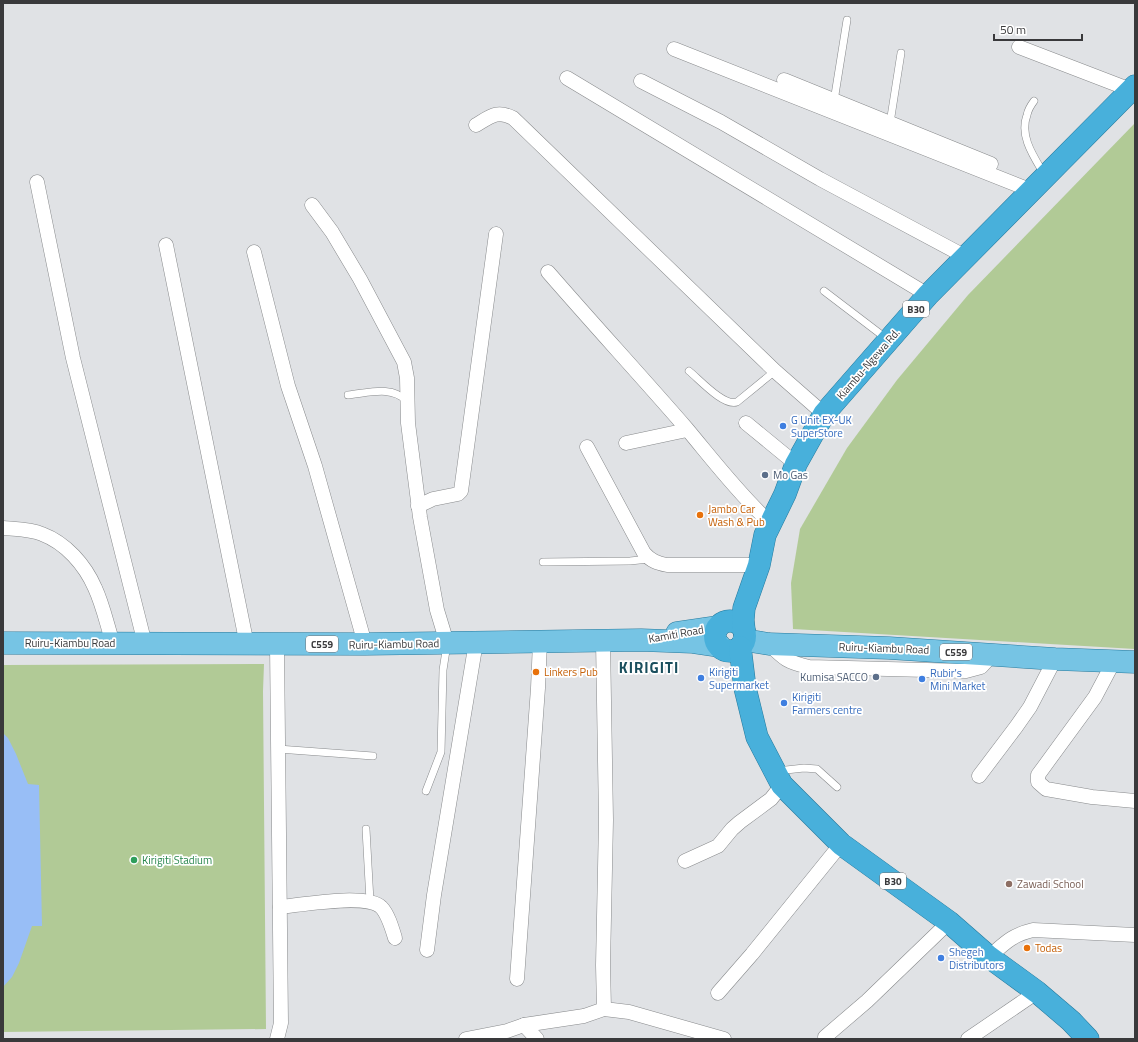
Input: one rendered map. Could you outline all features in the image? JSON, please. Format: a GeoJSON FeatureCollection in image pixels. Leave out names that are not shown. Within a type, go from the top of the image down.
{"type":"FeatureCollection","features":[{"type":"Feature","properties":{"kind":"highway","name":"Kiambu-Ngewa Rd."},"geometry":{"type":"LineString","coordinates":[[758,569],[765,535],[786,494],[796,464],[824,414],[928,295],[1133,88]]}},
{"type":"Feature","properties":{"kind":"highway","name":"B30"},"geometry":{"type":"LineString","coordinates":[[758,569],[744,608],[743,620],[731,637],[757,737],[778,778],[841,844],[949,922],[989,956],[1037,992],[1071,1021],[1088,1039]]}},
{"type":"Feature","properties":{"kind":"main road","name":"Kamiti Road"},"geometry":{"type":"LineString","coordinates":[[641,640],[693,642],[731,637],[773,645]]}},
{"type":"Feature","properties":{"kind":"main road","name":"Ruiru-Kiambu Road"},"geometry":{"type":"LineString","coordinates":[[3,643],[277,645],[641,640]]}},
{"type":"Feature","properties":{"kind":"main road","name":"Ruiru-Kiambu Road"},"geometry":{"type":"LineString","coordinates":[[773,645],[889,648],[1055,659],[1135,662]]}},
{"type":"Feature","properties":{"kind":"street"},"geometry":{"type":"LineString","coordinates":[[1019,47],[1133,88]]}},
{"type":"Feature","properties":{"kind":"street"},"geometry":{"type":"LineString","coordinates":[[674,49],[1038,183]]}},
{"type":"Feature","properties":{"kind":"street"},"geometry":{"type":"LineString","coordinates":[[567,78],[928,295]]}},
{"type":"Feature","properties":{"kind":"street"},"geometry":{"type":"LineString","coordinates":[[784,80],[1038,183]]}},
{"type":"Feature","properties":{"kind":"street"},"geometry":{"type":"LineString","coordinates":[[641,81],[721,122],[820,179],[966,257]]}},
{"type":"Feature","properties":{"kind":"street"},"geometry":{"type":"LineString","coordinates":[[476,125],[489,117],[498,114],[504,114],[513,118],[776,371],[824,414]]}},
{"type":"Feature","properties":{"kind":"street"},"geometry":{"type":"LineString","coordinates":[[36,182],[73,358],[144,644]]}},
{"type":"Feature","properties":{"kind":"street"},"geometry":{"type":"LineString","coordinates":[[312,205],[332,232],[360,279],[404,362],[407,378],[409,430],[418,506],[437,610],[447,643]]}},
{"type":"Feature","properties":{"kind":"street"},"geometry":{"type":"LineString","coordinates":[[418,506],[433,499],[458,494],[461,491],[496,234]]}},
{"type":"Feature","properties":{"kind":"street"},"geometry":{"type":"LineString","coordinates":[[166,245],[247,645]]}},
{"type":"Feature","properties":{"kind":"street"},"geometry":{"type":"LineString","coordinates":[[254,252],[288,386],[315,466],[365,644]]}},
{"type":"Feature","properties":{"kind":"street"},"geometry":{"type":"LineString","coordinates":[[548,272],[750,504],[763,516],[765,535]]}},
{"type":"Feature","properties":{"kind":"street"},"geometry":{"type":"LineString","coordinates":[[746,423],[796,464]]}},
{"type":"Feature","properties":{"kind":"street"},"geometry":{"type":"LineString","coordinates":[[626,443],[687,430]]}},
{"type":"Feature","properties":{"kind":"street"},"geometry":{"type":"LineString","coordinates":[[587,447],[644,553],[649,559],[657,563],[667,565],[758,569]]}},
{"type":"Feature","properties":{"kind":"street"},"geometry":{"type":"LineString","coordinates":[[3,528],[42,533],[55,540],[69,551],[84,568],[95,587],[113,643]]}},
{"type":"Feature","properties":{"kind":"street"},"geometry":{"type":"LineString","coordinates":[[603,641],[606,820],[603,965],[604,1009]]}},
{"type":"Feature","properties":{"kind":"street"},"geometry":{"type":"LineString","coordinates":[[427,950],[434,895],[476,642]]}},
{"type":"Feature","properties":{"kind":"street"},"geometry":{"type":"LineString","coordinates":[[517,979],[540,642]]}},
{"type":"Feature","properties":{"kind":"street"},"geometry":{"type":"LineString","coordinates":[[277,645],[281,1023],[278,1039]]}},
{"type":"Feature","properties":{"kind":"street"},"geometry":{"type":"LineString","coordinates":[[773,645],[782,658],[792,663],[809,667],[966,671],[981,667],[993,654]]}},
{"type":"Feature","properties":{"kind":"street"},"geometry":{"type":"LineString","coordinates":[[889,648],[905,669]]}},
{"type":"Feature","properties":{"kind":"street"},"geometry":{"type":"LineString","coordinates":[[979,776],[1030,707],[1055,659]]}},
{"type":"Feature","properties":{"kind":"street"},"geometry":{"type":"LineString","coordinates":[[1114,661],[1095,697],[1038,775],[1038,782],[1046,789],[1092,797],[1135,801]]}},
{"type":"Feature","properties":{"kind":"street"},"geometry":{"type":"LineString","coordinates":[[685,861],[718,846],[723,842],[732,829],[771,799],[778,778]]}},
{"type":"Feature","properties":{"kind":"street"},"geometry":{"type":"LineString","coordinates":[[718,993],[752,954],[841,844]]}},
{"type":"Feature","properties":{"kind":"street"},"geometry":{"type":"LineString","coordinates":[[280,907],[350,900],[370,901],[380,906],[384,911],[395,938]]}},
{"type":"Feature","properties":{"kind":"street"},"geometry":{"type":"LineString","coordinates":[[825,1036],[867,1000],[949,922]]}},
{"type":"Feature","properties":{"kind":"street"},"geometry":{"type":"LineString","coordinates":[[989,956],[1008,940],[1020,933],[1033,930],[1135,935]]}},
{"type":"Feature","properties":{"kind":"street"},"geometry":{"type":"LineString","coordinates":[[968,1039],[1037,992]]}},
{"type":"Feature","properties":{"kind":"street"},"geometry":{"type":"LineString","coordinates":[[466,1039],[509,1035],[524,1025],[584,1016],[604,1009],[629,1012],[724,1039]]}},
{"type":"Feature","properties":{"kind":"street"},"geometry":{"type":"LineString","coordinates":[[524,1025],[537,1039]]}},
{"type":"Feature","properties":{"kind":"lane"},"geometry":{"type":"LineString","coordinates":[[834,101],[847,20]]}},
{"type":"Feature","properties":{"kind":"lane"},"geometry":{"type":"LineString","coordinates":[[890,123],[901,53]]}},
{"type":"Feature","properties":{"kind":"lane"},"geometry":{"type":"LineString","coordinates":[[1034,101],[1024,123],[1025,134],[1038,183]]}},
{"type":"Feature","properties":{"kind":"lane"},"geometry":{"type":"LineString","coordinates":[[824,291],[888,340]]}},
{"type":"Feature","properties":{"kind":"lane"},"geometry":{"type":"LineString","coordinates":[[689,371],[720,397],[733,403],[737,402],[776,371]]}},
{"type":"Feature","properties":{"kind":"lane"},"geometry":{"type":"LineString","coordinates":[[348,395],[386,391],[395,392],[407,401]]}},
{"type":"Feature","properties":{"kind":"lane"},"geometry":{"type":"LineString","coordinates":[[543,562],[630,561],[649,559]]}},
{"type":"Feature","properties":{"kind":"lane"},"geometry":{"type":"LineString","coordinates":[[426,791],[441,752],[443,670],[447,643]]}},
{"type":"Feature","properties":{"kind":"lane"},"geometry":{"type":"LineString","coordinates":[[278,748],[373,756]]}},
{"type":"Feature","properties":{"kind":"lane"},"geometry":{"type":"LineString","coordinates":[[778,778],[792,768],[811,768],[817,769],[837,787]]}},
{"type":"Feature","properties":{"kind":"lane"},"geometry":{"type":"LineString","coordinates":[[366,829],[370,901]]}},
{"type":"Feature","properties":{"kind":"green space"},"geometry":{"type":"Polygon","coordinates":[[[1135,123],[1135,649],[793,629],[791,583],[800,529],[847,448],[897,380],[968,295],[1135,123]]]}},
{"type":"Feature","properties":{"kind":"green space","name":"Kirigiti Stadium"},"geometry":{"type":"Polygon","coordinates":[[[264,664],[266,1029],[3,1032],[3,665],[264,664]]]}},
{"type":"Feature","properties":{"kind":"building"},"geometry":{"type":"Polygon","coordinates":[[[3,733],[8,738],[16,754],[28,784],[39,785],[42,926],[32,926],[19,963],[12,977],[3,987],[3,733]]]}},
{"type":"Feature","properties":{"kind":"place","name":"G Unit EX-UK SuperStore"},"geometry":{"type":"Point","coordinates":[783,426]}},
{"type":"Feature","properties":{"kind":"place","name":"Mo Gas"},"geometry":{"type":"Point","coordinates":[765,475]}},
{"type":"Feature","properties":{"kind":"place","name":"Jambo Car Wash & Pub"},"geometry":{"type":"Point","coordinates":[700,515]}},
{"type":"Feature","properties":{"kind":"place","name":"Linkers Pub"},"geometry":{"type":"Point","coordinates":[536,672]}},
{"type":"Feature","properties":{"kind":"place","name":"Kumisa SACCO"},"geometry":{"type":"Point","coordinates":[876,677]}},
{"type":"Feature","properties":{"kind":"place","name":"Kirigiti Supermarket"},"geometry":{"type":"Point","coordinates":[701,678]}},
{"type":"Feature","properties":{"kind":"place","name":"Rubir's Mini Market"},"geometry":{"type":"Point","coordinates":[922,679]}},
{"type":"Feature","properties":{"kind":"place","name":"Kirigiti Farmers centre"},"geometry":{"type":"Point","coordinates":[784,703]}},
{"type":"Feature","properties":{"kind":"place","name":"Kirigiti Stadium"},"geometry":{"type":"Point","coordinates":[134,860]}},
{"type":"Feature","properties":{"kind":"place","name":"Zawadi School"},"geometry":{"type":"Point","coordinates":[1009,884]}},
{"type":"Feature","properties":{"kind":"place","name":"Todas"},"geometry":{"type":"Point","coordinates":[1027,948]}},
{"type":"Feature","properties":{"kind":"place","name":"Shegeh Distributors"},"geometry":{"type":"Point","coordinates":[941,958]}},
{"type":"Feature","properties":{"kind":"district","name":"KIRIGITI"},"geometry":{"type":"Point","coordinates":[649,667]}}]}
